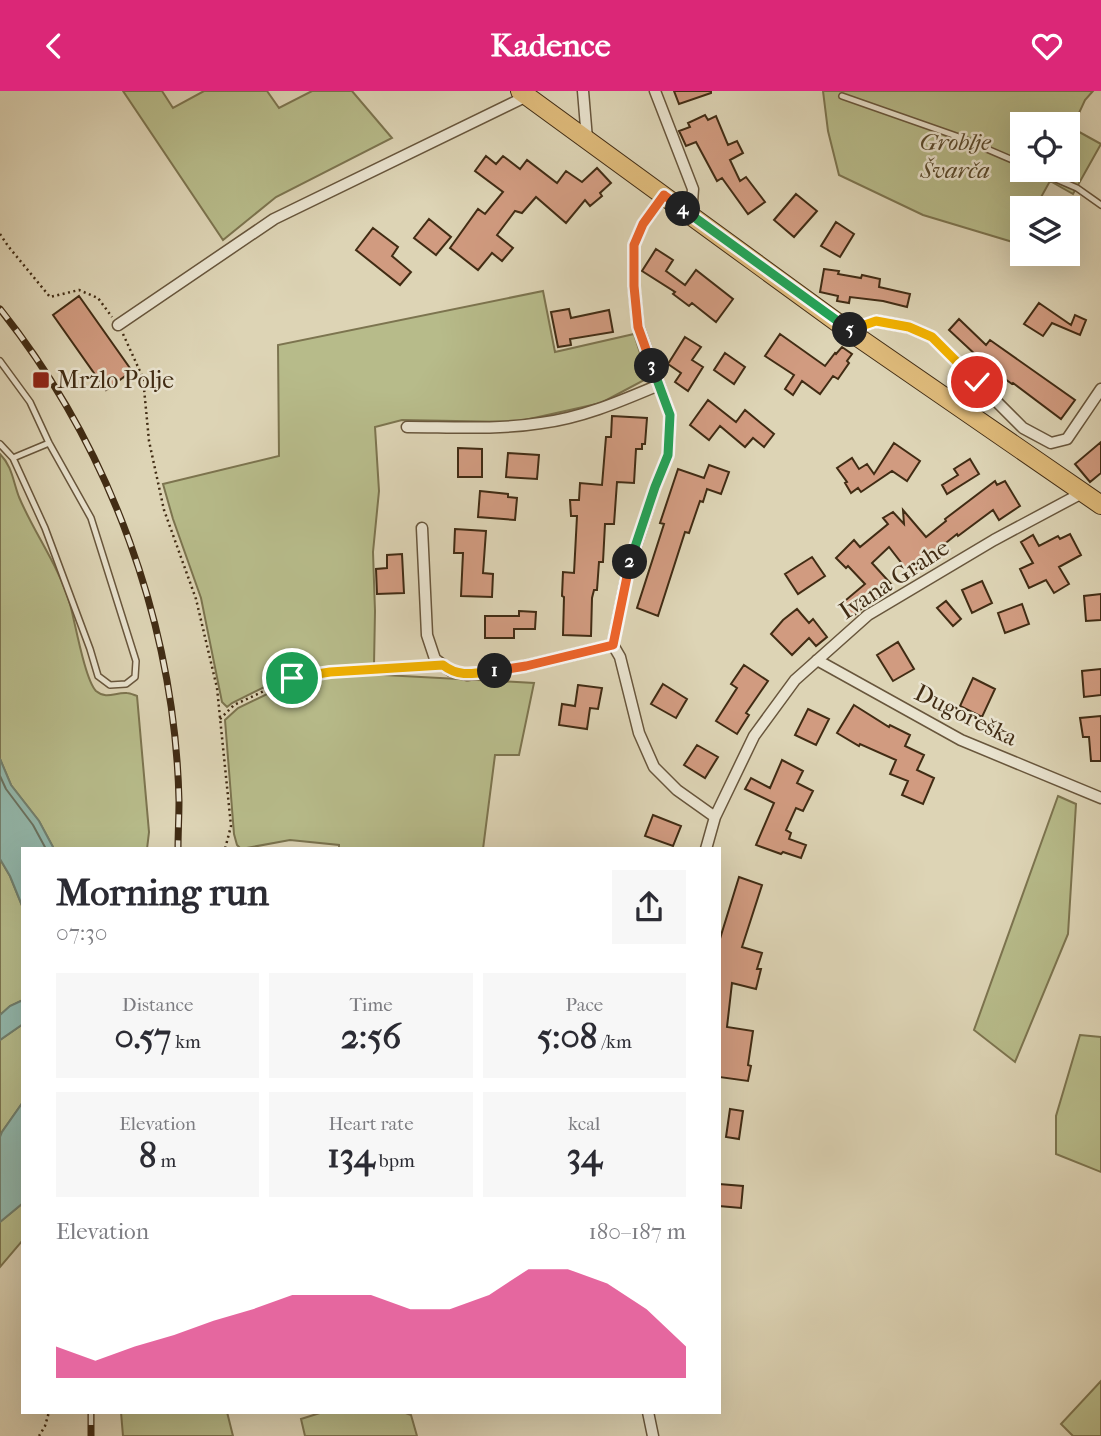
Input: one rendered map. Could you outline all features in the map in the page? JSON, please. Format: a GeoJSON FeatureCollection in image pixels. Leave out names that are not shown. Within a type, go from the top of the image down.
{"type":"FeatureCollection","features":[{"type":"Feature","properties":{"kind":"main road"},"geometry":{"type":"LineString","coordinates":[[523,93],[849,331],[1101,505]]}},
{"type":"Feature","properties":{"kind":"street"},"geometry":{"type":"LineString","coordinates":[[583,91],[587,139]]}},
{"type":"Feature","properties":{"kind":"street"},"geometry":{"type":"LineString","coordinates":[[655,91],[693,189],[691,216]]}},
{"type":"Feature","properties":{"kind":"street"},"geometry":{"type":"LineString","coordinates":[[118,325],[274,219],[523,93]]}},
{"type":"Feature","properties":{"kind":"street"},"geometry":{"type":"LineString","coordinates":[[664,195],[643,224],[634,245],[634,286],[638,327],[670,415],[668,455],[628,570],[613,645],[620,657],[639,733],[654,767],[677,790],[715,817]]}},
{"type":"Feature","properties":{"kind":"street"},"geometry":{"type":"LineString","coordinates":[[849,331],[876,321],[909,327],[932,337],[1023,428],[1051,443],[1067,439],[1101,389]]}},
{"type":"Feature","properties":{"kind":"street"},"geometry":{"type":"LineString","coordinates":[[407,427],[491,427],[542,423],[605,408],[659,385]]}},
{"type":"Feature","properties":{"kind":"street","name":"Ivana Grahe"},"geometry":{"type":"LineString","coordinates":[[707,847],[715,817],[754,736],[795,680],[868,615],[994,540],[1082,493]]}},
{"type":"Feature","properties":{"kind":"street"},"geometry":{"type":"LineString","coordinates":[[422,528],[427,635],[435,659],[451,671],[467,675],[526,666],[613,645]]}},
{"type":"Feature","properties":{"kind":"street","name":"Dugoreška"},"geometry":{"type":"LineString","coordinates":[[817,660],[961,740],[1101,797]]}},
{"type":"Feature","properties":{"kind":"street"},"geometry":{"type":"LineString","coordinates":[[648,1414],[653,1436]]}},
{"type":"Feature","properties":{"kind":"lane"},"geometry":{"type":"LineString","coordinates":[[842,96],[959,137],[1010,159]]}},
{"type":"Feature","properties":{"kind":"lane"},"geometry":{"type":"LineString","coordinates":[[1063,182],[1077,188],[1101,205]]}},
{"type":"Feature","properties":{"kind":"lane"},"geometry":{"type":"LineString","coordinates":[[0,361],[30,402],[49,443],[91,518],[136,661],[135,677],[126,684],[110,685],[98,676],[44,529],[13,458],[0,444]]}},
{"type":"Feature","properties":{"kind":"lane"},"geometry":{"type":"LineString","coordinates":[[13,458],[49,443]]}},
{"type":"Feature","properties":{"kind":"path"},"geometry":{"type":"LineString","coordinates":[[0,234],[50,297],[79,290],[98,298],[118,325],[143,378],[149,441],[164,510],[196,599],[217,688],[231,826],[226,847]]}},
{"type":"Feature","properties":{"kind":"path"},"geometry":{"type":"LineString","coordinates":[[220,719],[234,705],[292,678],[330,672],[443,665]]}},
{"type":"Feature","properties":{"kind":"path"},"geometry":{"type":"LineString","coordinates":[[39,1436],[48,1414]]}},
{"type":"Feature","properties":{"kind":"green space"},"geometry":{"type":"Polygon","coordinates":[[[123,91],[162,91],[173,108],[204,91],[267,91],[279,108],[312,91],[352,91],[392,138],[276,197],[223,240],[123,91]]]}},
{"type":"Feature","properties":{"kind":"green space","name":"Groblje Švarča"},"geometry":{"type":"Polygon","coordinates":[[[823,91],[1093,91],[1079,112],[1010,112],[1010,182],[1049,182],[1042,196],[1010,196],[1010,241],[923,215],[839,175],[828,131],[823,91]]]}},
{"type":"Feature","properties":{"kind":"green space","name":"Groblje Švarča"},"geometry":{"type":"Polygon","coordinates":[[[1080,132],[1101,144],[1080,182],[1080,132]]]}},
{"type":"Feature","properties":{"kind":"green space","name":"Groblje Švarča"},"geometry":{"type":"Polygon","coordinates":[[[1052,182],[1080,182],[1073,194],[1052,182]]]}},
{"type":"Feature","properties":{"kind":"green space"},"geometry":{"type":"Polygon","coordinates":[[[543,291],[555,352],[634,334],[648,378],[601,403],[516,422],[402,420],[375,427],[379,491],[373,552],[374,665],[331,667],[291,674],[227,707],[222,702],[201,598],[163,484],[279,456],[278,345],[543,291]]]}},
{"type":"Feature","properties":{"kind":"green space"},"geometry":{"type":"Polygon","coordinates":[[[0,454],[10,469],[19,497],[65,590],[92,685],[104,695],[127,693],[137,696],[149,832],[147,847],[53,847],[39,821],[11,785],[0,759],[0,454]]]}},
{"type":"Feature","properties":{"kind":"green space"},"geometry":{"type":"Polygon","coordinates":[[[365,674],[534,683],[519,755],[495,755],[483,847],[339,847],[290,840],[252,847],[237,845],[225,720],[238,708],[292,682],[365,674]]]}},
{"type":"Feature","properties":{"kind":"green space"},"geometry":{"type":"Polygon","coordinates":[[[1058,796],[1076,804],[1068,934],[1015,1062],[974,1030],[1058,796]]]}},
{"type":"Feature","properties":{"kind":"green space"},"geometry":{"type":"Polygon","coordinates":[[[0,859],[21,903],[21,1001],[0,1015],[0,859]]]}},
{"type":"Feature","properties":{"kind":"green space"},"geometry":{"type":"Polygon","coordinates":[[[21,1025],[21,1105],[0,1137],[0,1040],[21,1025]]]}},
{"type":"Feature","properties":{"kind":"green space"},"geometry":{"type":"Polygon","coordinates":[[[1080,1035],[1101,1037],[1101,1172],[1056,1154],[1056,1116],[1080,1035]]]}},
{"type":"Feature","properties":{"kind":"green space"},"geometry":{"type":"Polygon","coordinates":[[[21,1205],[21,1242],[0,1267],[0,1222],[21,1205]]]}},
{"type":"Feature","properties":{"kind":"green space"},"geometry":{"type":"Polygon","coordinates":[[[1101,1381],[1101,1436],[1073,1436],[1061,1424],[1101,1381]]]}},
{"type":"Feature","properties":{"kind":"green space"},"geometry":{"type":"Polygon","coordinates":[[[121,1414],[228,1414],[233,1436],[123,1436],[121,1414]]]}},
{"type":"Feature","properties":{"kind":"green space"},"geometry":{"type":"Polygon","coordinates":[[[317,1414],[408,1414],[411,1415],[417,1436],[305,1436],[301,1419],[317,1414]]]}},
{"type":"Feature","properties":{"kind":"water"},"geometry":{"type":"Polygon","coordinates":[[[0,759],[11,785],[39,821],[53,847],[21,847],[21,903],[0,859],[0,759]]]}},
{"type":"Feature","properties":{"kind":"water"},"geometry":{"type":"Polygon","coordinates":[[[21,1001],[21,1025],[0,1040],[0,1015],[21,1001]]]}},
{"type":"Feature","properties":{"kind":"water"},"geometry":{"type":"Polygon","coordinates":[[[21,1105],[21,1205],[0,1222],[0,1137],[21,1105]]]}},
{"type":"Feature","properties":{"kind":"building"},"geometry":{"type":"Polygon","coordinates":[[[674,91],[711,91],[711,93],[679,104],[674,91]]]}},
{"type":"Feature","properties":{"kind":"building"},"geometry":{"type":"Polygon","coordinates":[[[705,115],[708,120],[716,116],[728,145],[737,141],[743,153],[730,160],[740,181],[746,177],[765,202],[748,214],[722,178],[717,181],[696,142],[686,146],[679,131],[690,127],[688,123],[705,115]]]}},
{"type":"Feature","properties":{"kind":"building"},"geometry":{"type":"Polygon","coordinates":[[[486,156],[496,164],[503,156],[520,169],[527,160],[557,183],[566,171],[582,182],[597,168],[611,183],[600,193],[602,196],[590,206],[585,200],[566,223],[536,197],[522,213],[515,211],[497,235],[513,248],[502,261],[492,253],[478,270],[450,248],[478,209],[485,214],[503,192],[475,171],[486,156]]]}},
{"type":"Feature","properties":{"kind":"building"},"geometry":{"type":"Polygon","coordinates":[[[796,194],[817,211],[794,237],[774,220],[796,194]]]}},
{"type":"Feature","properties":{"kind":"building"},"geometry":{"type":"Polygon","coordinates":[[[429,219],[451,237],[436,255],[414,238],[429,219]]]}},
{"type":"Feature","properties":{"kind":"building"},"geometry":{"type":"Polygon","coordinates":[[[836,222],[854,234],[840,257],[821,246],[836,222]]]}},
{"type":"Feature","properties":{"kind":"building"},"geometry":{"type":"Polygon","coordinates":[[[373,228],[398,247],[392,256],[411,272],[400,285],[356,250],[373,228]]]}},
{"type":"Feature","properties":{"kind":"building"},"geometry":{"type":"Polygon","coordinates":[[[656,249],[673,260],[666,271],[685,285],[696,270],[733,299],[716,322],[692,303],[689,306],[673,294],[675,292],[642,271],[656,249]]]}},
{"type":"Feature","properties":{"kind":"building"},"geometry":{"type":"Polygon","coordinates":[[[824,269],[839,271],[838,274],[880,279],[879,287],[910,294],[907,307],[850,297],[849,303],[837,301],[838,296],[820,292],[824,269]]]}},
{"type":"Feature","properties":{"kind":"building"},"geometry":{"type":"Polygon","coordinates":[[[79,296],[132,371],[106,390],[53,315],[79,296]]]}},
{"type":"Feature","properties":{"kind":"building"},"geometry":{"type":"Polygon","coordinates":[[[1039,303],[1071,325],[1075,315],[1086,320],[1080,335],[1052,323],[1043,336],[1024,324],[1039,303]]]}},
{"type":"Feature","properties":{"kind":"building"},"geometry":{"type":"Polygon","coordinates":[[[569,309],[571,318],[609,310],[613,332],[570,339],[571,345],[558,347],[551,312],[569,309]]]}},
{"type":"Feature","properties":{"kind":"building"},"geometry":{"type":"Polygon","coordinates":[[[959,319],[986,345],[990,340],[1075,400],[1061,419],[977,359],[978,357],[949,330],[959,319]]]}},
{"type":"Feature","properties":{"kind":"building"},"geometry":{"type":"Polygon","coordinates":[[[780,334],[825,366],[842,347],[852,354],[847,361],[849,363],[838,379],[833,376],[820,394],[802,381],[793,395],[785,389],[794,375],[765,356],[780,334]]]}},
{"type":"Feature","properties":{"kind":"building"},"geometry":{"type":"Polygon","coordinates":[[[685,337],[701,347],[692,360],[703,367],[688,391],[675,382],[681,373],[668,364],[685,337]]]}},
{"type":"Feature","properties":{"kind":"building"},"geometry":{"type":"Polygon","coordinates":[[[725,353],[745,367],[734,384],[714,370],[725,353]]]}},
{"type":"Feature","properties":{"kind":"building"},"geometry":{"type":"Polygon","coordinates":[[[708,400],[736,422],[745,410],[774,434],[764,447],[753,438],[745,447],[720,426],[709,440],[690,425],[708,400]]]}},
{"type":"Feature","properties":{"kind":"building"},"geometry":{"type":"Polygon","coordinates":[[[612,416],[647,418],[645,444],[642,444],[642,449],[636,449],[634,483],[617,482],[614,524],[605,524],[603,562],[599,562],[597,590],[594,590],[592,598],[591,636],[563,635],[563,572],[574,573],[577,516],[571,516],[570,500],[579,500],[580,483],[602,485],[606,437],[611,437],[612,416]]]}},
{"type":"Feature","properties":{"kind":"building"},"geometry":{"type":"Polygon","coordinates":[[[1101,442],[1101,473],[1090,482],[1075,464],[1101,442]]]}},
{"type":"Feature","properties":{"kind":"building"},"geometry":{"type":"Polygon","coordinates":[[[894,443],[920,461],[907,481],[892,471],[861,492],[858,488],[851,493],[837,468],[852,458],[859,469],[867,464],[874,474],[894,443]]]}},
{"type":"Feature","properties":{"kind":"building"},"geometry":{"type":"Polygon","coordinates":[[[458,448],[482,449],[482,477],[458,477],[458,448]]]}},
{"type":"Feature","properties":{"kind":"building"},"geometry":{"type":"Polygon","coordinates":[[[508,453],[539,455],[537,479],[506,477],[508,453]]]}},
{"type":"Feature","properties":{"kind":"building"},"geometry":{"type":"Polygon","coordinates":[[[970,459],[979,474],[947,494],[942,485],[958,475],[954,469],[970,459]]]}},
{"type":"Feature","properties":{"kind":"building"},"geometry":{"type":"Polygon","coordinates":[[[709,465],[729,472],[721,494],[707,489],[703,502],[700,501],[689,533],[685,532],[658,616],[637,608],[664,524],[660,523],[678,469],[704,478],[709,465]]]}},
{"type":"Feature","properties":{"kind":"building"},"geometry":{"type":"Polygon","coordinates":[[[995,481],[997,485],[1005,481],[1020,506],[999,520],[993,510],[958,536],[957,534],[910,574],[889,547],[872,563],[892,585],[851,618],[840,605],[865,584],[836,558],[854,540],[860,547],[888,524],[883,518],[893,512],[904,524],[903,510],[926,537],[995,481]]]}},
{"type":"Feature","properties":{"kind":"building"},"geometry":{"type":"Polygon","coordinates":[[[480,491],[508,494],[508,497],[517,498],[515,520],[478,517],[480,491]]]}},
{"type":"Feature","properties":{"kind":"building"},"geometry":{"type":"Polygon","coordinates":[[[455,529],[486,531],[483,573],[493,574],[492,597],[461,596],[463,553],[454,553],[455,529]]]}},
{"type":"Feature","properties":{"kind":"building"},"geometry":{"type":"Polygon","coordinates":[[[1070,534],[1081,555],[1059,567],[1069,584],[1054,593],[1046,580],[1029,588],[1020,569],[1033,563],[1021,542],[1033,535],[1039,546],[1058,536],[1060,539],[1070,534]]]}},
{"type":"Feature","properties":{"kind":"building"},"geometry":{"type":"Polygon","coordinates":[[[402,554],[404,593],[377,594],[376,569],[387,568],[387,555],[402,554]]]}},
{"type":"Feature","properties":{"kind":"building"},"geometry":{"type":"Polygon","coordinates":[[[812,557],[825,576],[798,594],[785,574],[812,557]]]}},
{"type":"Feature","properties":{"kind":"building"},"geometry":{"type":"Polygon","coordinates":[[[982,581],[992,603],[972,613],[962,590],[982,581]]]}},
{"type":"Feature","properties":{"kind":"building"},"geometry":{"type":"Polygon","coordinates":[[[1101,594],[1101,620],[1086,621],[1084,596],[1101,594]]]}},
{"type":"Feature","properties":{"kind":"building"},"geometry":{"type":"Polygon","coordinates":[[[946,601],[961,619],[953,626],[937,608],[946,601]]]}},
{"type":"Feature","properties":{"kind":"building"},"geometry":{"type":"Polygon","coordinates":[[[1022,604],[1029,624],[1005,633],[998,613],[1022,604]]]}},
{"type":"Feature","properties":{"kind":"building"},"geometry":{"type":"Polygon","coordinates":[[[797,609],[809,623],[813,619],[827,637],[816,646],[809,638],[792,655],[771,634],[797,609]]]}},
{"type":"Feature","properties":{"kind":"building"},"geometry":{"type":"Polygon","coordinates":[[[519,611],[536,612],[535,629],[514,629],[514,638],[485,638],[485,616],[519,616],[519,611]]]}},
{"type":"Feature","properties":{"kind":"building"},"geometry":{"type":"Polygon","coordinates":[[[898,642],[914,669],[893,681],[877,655],[898,642]]]}},
{"type":"Feature","properties":{"kind":"building"},"geometry":{"type":"Polygon","coordinates":[[[744,665],[768,681],[746,713],[749,715],[737,734],[716,721],[737,688],[731,684],[744,665]]]}},
{"type":"Feature","properties":{"kind":"building"},"geometry":{"type":"Polygon","coordinates":[[[1101,669],[1101,695],[1084,697],[1082,671],[1101,669]]]}},
{"type":"Feature","properties":{"kind":"building"},"geometry":{"type":"Polygon","coordinates":[[[973,678],[995,689],[982,717],[960,706],[973,678]]]}},
{"type":"Feature","properties":{"kind":"building"},"geometry":{"type":"Polygon","coordinates":[[[663,684],[687,699],[676,718],[651,704],[663,684]]]}},
{"type":"Feature","properties":{"kind":"building"},"geometry":{"type":"Polygon","coordinates":[[[578,685],[602,688],[598,709],[590,708],[587,729],[559,725],[562,704],[575,706],[578,685]]]}},
{"type":"Feature","properties":{"kind":"building"},"geometry":{"type":"Polygon","coordinates":[[[854,705],[889,727],[890,725],[910,735],[905,746],[924,755],[917,770],[934,778],[923,804],[902,795],[908,781],[890,774],[896,760],[860,744],[859,746],[837,733],[854,705]]]}},
{"type":"Feature","properties":{"kind":"building"},"geometry":{"type":"Polygon","coordinates":[[[808,709],[829,719],[816,745],[795,735],[808,709]]]}},
{"type":"Feature","properties":{"kind":"building"},"geometry":{"type":"Polygon","coordinates":[[[1101,716],[1101,761],[1091,761],[1089,737],[1083,737],[1080,718],[1101,716]]]}},
{"type":"Feature","properties":{"kind":"building"},"geometry":{"type":"Polygon","coordinates":[[[697,745],[718,757],[705,778],[684,765],[697,745]]]}},
{"type":"Feature","properties":{"kind":"building"},"geometry":{"type":"Polygon","coordinates":[[[782,760],[803,771],[797,783],[813,791],[803,811],[796,808],[786,830],[791,833],[789,839],[806,845],[801,858],[756,845],[774,803],[745,789],[751,778],[770,788],[782,760]]]}},
{"type":"Feature","properties":{"kind":"building"},"geometry":{"type":"Polygon","coordinates":[[[653,815],[681,826],[673,846],[645,836],[653,815]]]}},
{"type":"Feature","properties":{"kind":"building"},"geometry":{"type":"Polygon","coordinates":[[[739,877],[762,885],[742,947],[762,953],[757,969],[761,969],[756,989],[732,983],[727,1027],[753,1031],[748,1081],[721,1077],[721,936],[739,877]]]}},
{"type":"Feature","properties":{"kind":"building"},"geometry":{"type":"Polygon","coordinates":[[[730,1109],[743,1111],[739,1139],[726,1137],[730,1109]]]}},
{"type":"Feature","properties":{"kind":"building"},"geometry":{"type":"Polygon","coordinates":[[[721,1184],[743,1186],[741,1208],[721,1206],[721,1184]]]}},
{"type":"Feature","properties":{"kind":"railway"},"geometry":{"type":"LineString","coordinates":[[0,309],[39,363],[74,419],[104,479],[150,604],[165,669],[175,735],[179,801],[178,847]]}},
{"type":"Feature","properties":{"kind":"railway"},"geometry":{"type":"LineString","coordinates":[[91,1414],[91,1436]]}},
{"type":"Feature","properties":{"kind":"place","name":"Mrzlo Polje"},"geometry":{"type":"Point","coordinates":[41,380]}},
{"type":"Feature","properties":{"kind":"route"},"geometry":{"type":"LineString","coordinates":[[292,678],[330,672],[443,665],[451,671],[467,675],[526,666],[613,645],[628,570],[668,455],[670,415],[638,327],[634,286],[634,245],[643,224],[664,195],[849,331],[876,321],[909,327],[932,337],[977,382]]}}]}
